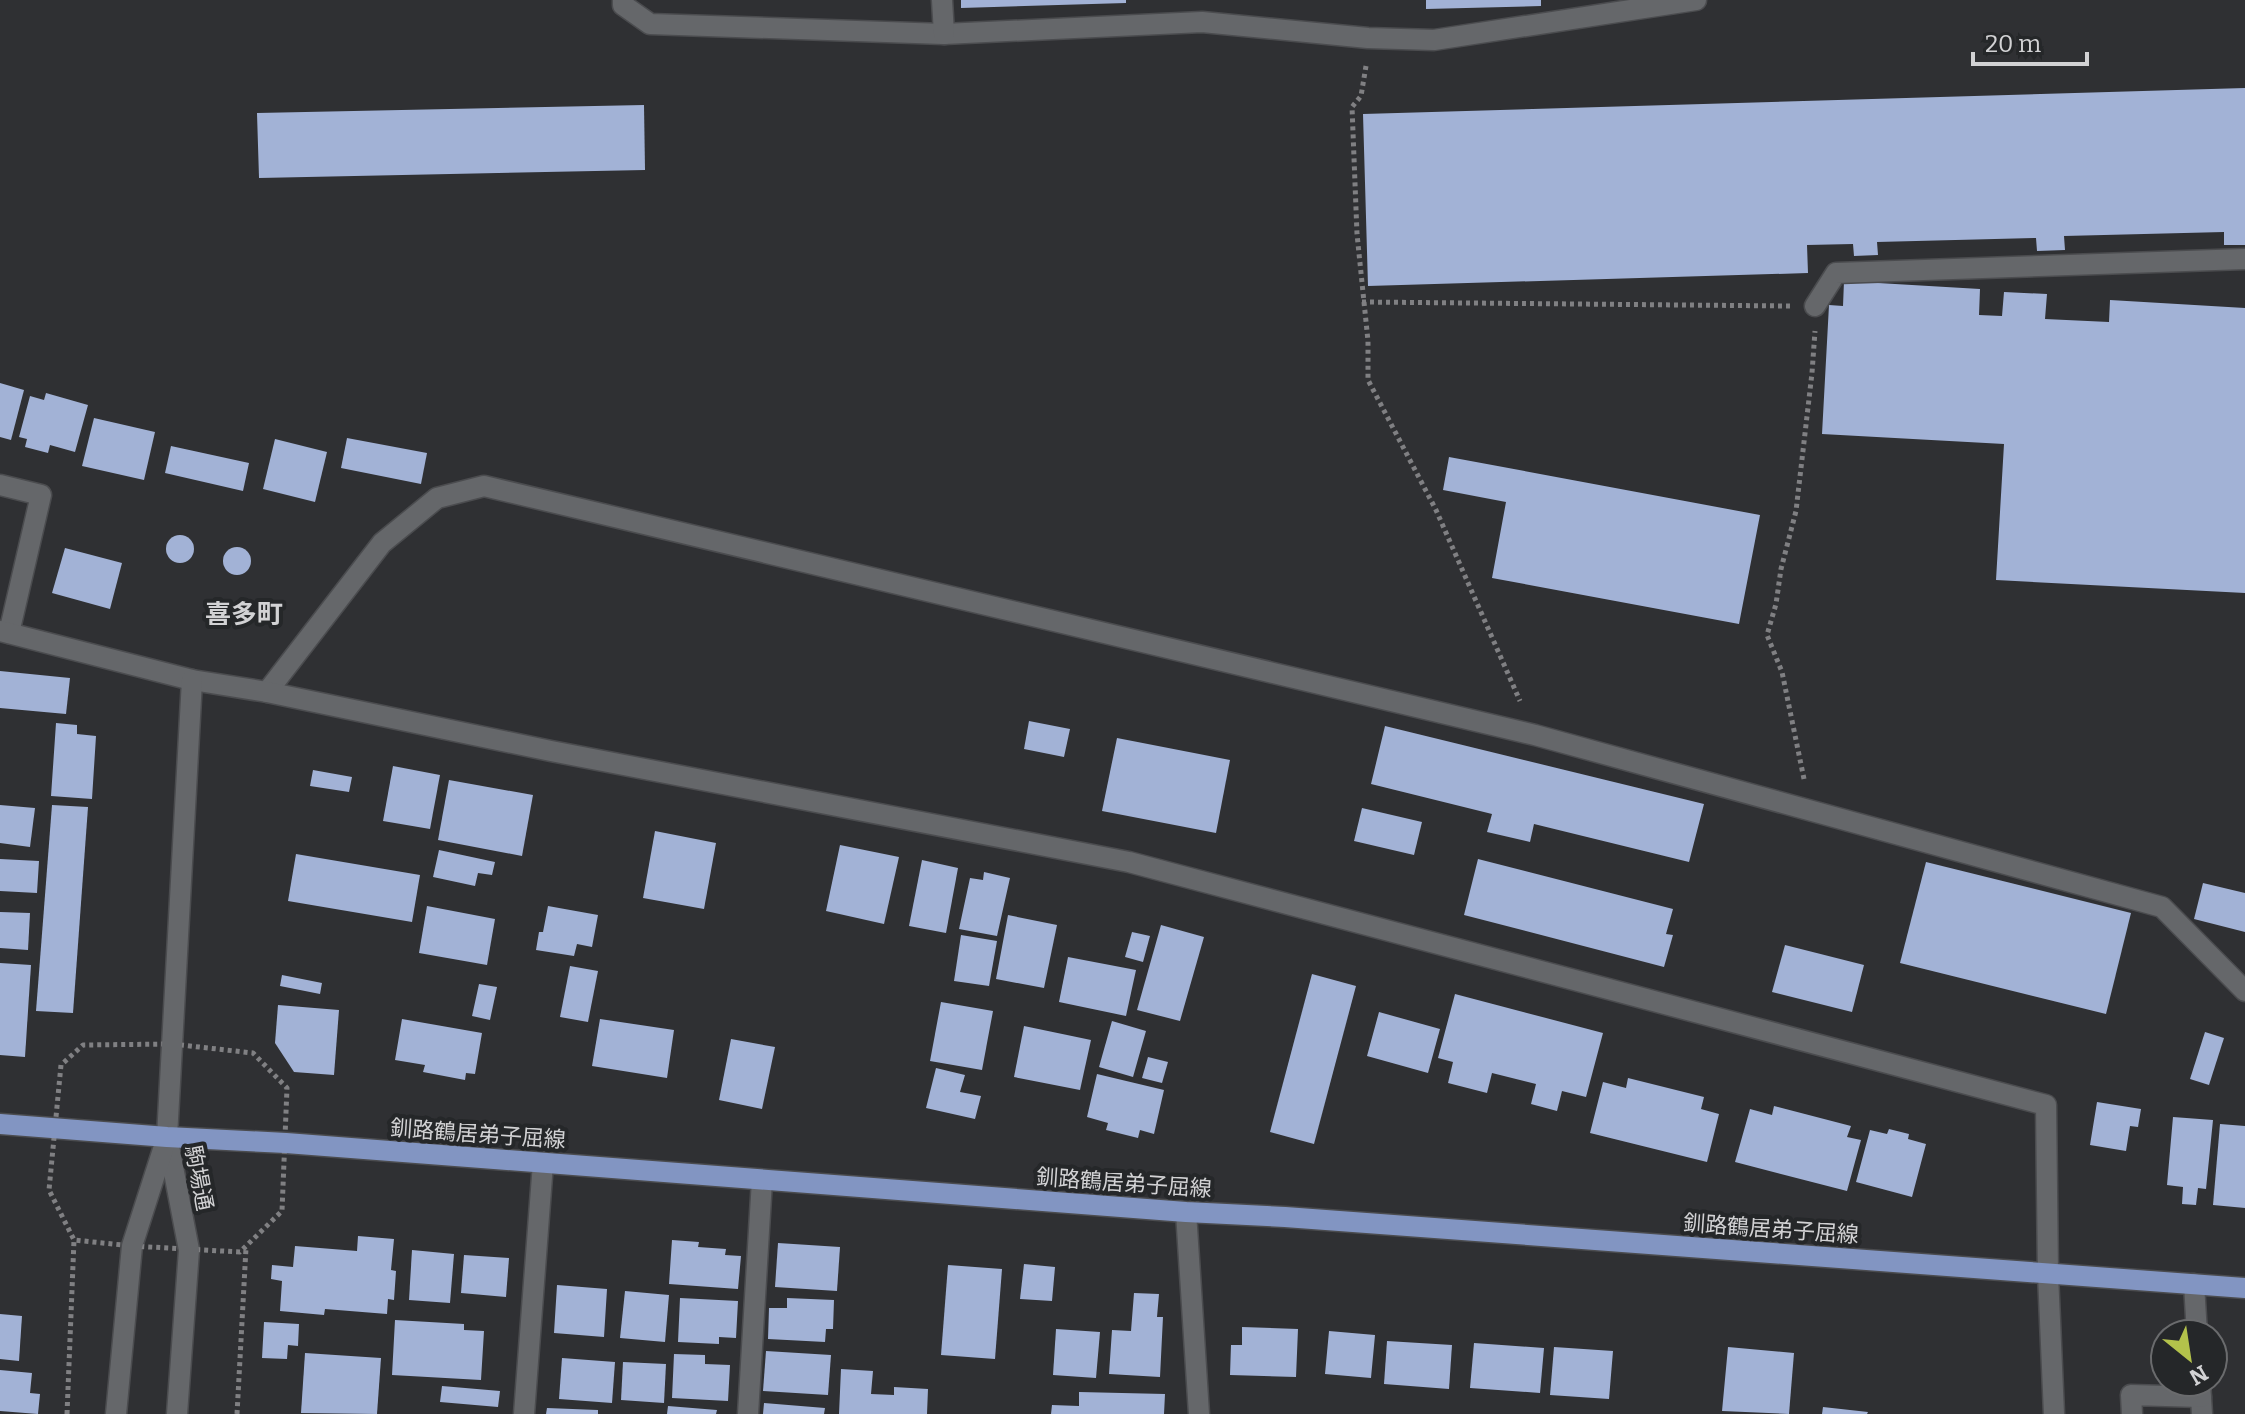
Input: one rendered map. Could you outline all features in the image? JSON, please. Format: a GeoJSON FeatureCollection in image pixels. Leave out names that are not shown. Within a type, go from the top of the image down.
{"type":"FeatureCollection","features":[{"type":"Feature","properties":{"kind":"main road","name":"釧路鶴居弟子屈線"},"geometry":{"type":"LineString","coordinates":[[0,1124],[2245,1288]]}},
{"type":"Feature","properties":{"kind":"street"},"geometry":{"type":"LineString","coordinates":[[623,0],[623,5],[650,24],[944,34],[1202,22],[1368,38],[1434,40],[1696,0]]}},
{"type":"Feature","properties":{"kind":"street"},"geometry":{"type":"LineString","coordinates":[[942,0],[944,34]]}},
{"type":"Feature","properties":{"kind":"street"},"geometry":{"type":"LineString","coordinates":[[1815,306],[1836,273],[2245,259]]}},
{"type":"Feature","properties":{"kind":"street"},"geometry":{"type":"LineString","coordinates":[[0,485],[41,495],[4,632],[192,680],[267,692],[551,751],[1129,862],[2046,1105],[2054,1414]]}},
{"type":"Feature","properties":{"kind":"street"},"geometry":{"type":"LineString","coordinates":[[267,692],[382,543],[437,498],[484,486],[1535,735],[2162,907],[2245,991]]}},
{"type":"Feature","properties":{"kind":"street"},"geometry":{"type":"LineString","coordinates":[[167,1137],[192,680]]}},
{"type":"Feature","properties":{"kind":"street","name":"駒場通"},"geometry":{"type":"LineString","coordinates":[[116,1414],[132,1246],[167,1137]]}},
{"type":"Feature","properties":{"kind":"street","name":"駒場通"},"geometry":{"type":"LineString","coordinates":[[167,1137],[189,1250],[177,1414]]}},
{"type":"Feature","properties":{"kind":"street"},"geometry":{"type":"LineString","coordinates":[[524,1414],[543,1163]]}},
{"type":"Feature","properties":{"kind":"street"},"geometry":{"type":"LineString","coordinates":[[748,1414],[762,1180]]}},
{"type":"Feature","properties":{"kind":"street"},"geometry":{"type":"LineString","coordinates":[[1186,1212],[1199,1414]]}},
{"type":"Feature","properties":{"kind":"street"},"geometry":{"type":"LineString","coordinates":[[2194,1284],[2196,1318]]}},
{"type":"Feature","properties":{"kind":"street"},"geometry":{"type":"LineString","coordinates":[[2132,1414],[2131,1395],[2149,1396]]}},
{"type":"Feature","properties":{"kind":"path"},"geometry":{"type":"LineString","coordinates":[[1368,38],[1366,79],[1361,96],[1352,107],[1357,234],[1367,330],[1368,380],[1436,510],[1535,735]]}},
{"type":"Feature","properties":{"kind":"path"},"geometry":{"type":"LineString","coordinates":[[1362,302],[1815,306],[1812,373],[1796,511],[1767,635],[1782,672],[1810,812]]}},
{"type":"Feature","properties":{"kind":"path"},"geometry":{"type":"LineString","coordinates":[[67,1414],[74,1240]]}},
{"type":"Feature","properties":{"kind":"path"},"geometry":{"type":"LineString","coordinates":[[237,1414],[246,1247]]}},
{"type":"Feature","properties":{"kind":"building"},"geometry":{"type":"Polygon","coordinates":[[[961,0],[1126,0],[1126,3],[961,8],[961,0]]]}},
{"type":"Feature","properties":{"kind":"building"},"geometry":{"type":"Polygon","coordinates":[[[1426,0],[1541,0],[1541,6],[1426,9],[1426,0]]]}},
{"type":"Feature","properties":{"kind":"building"},"geometry":{"type":"Polygon","coordinates":[[[2245,88],[2245,245],[2224,245],[2224,232],[2064,236],[2065,250],[2037,251],[2036,238],[1877,242],[1878,255],[1854,256],[1853,244],[1807,245],[1808,273],[1368,286],[1363,114],[2245,88]]]}},
{"type":"Feature","properties":{"kind":"building"},"geometry":{"type":"Polygon","coordinates":[[[644,105],[645,170],[259,178],[257,113],[644,105]]]}},
{"type":"Feature","properties":{"kind":"building"},"geometry":{"type":"Polygon","coordinates":[[[1844,281],[1980,289],[1979,315],[2002,316],[2004,292],[2047,294],[2045,319],[2109,322],[2110,300],[2245,308],[2245,593],[1996,580],[2004,444],[1822,434],[1829,305],[1843,306],[1844,281]]]}},
{"type":"Feature","properties":{"kind":"building"},"geometry":{"type":"Polygon","coordinates":[[[0,383],[24,390],[11,440],[0,437],[0,383]]]}},
{"type":"Feature","properties":{"kind":"building"},"geometry":{"type":"Polygon","coordinates":[[[46,393],[88,405],[75,452],[50,445],[48,453],[25,447],[27,439],[19,437],[30,396],[44,400],[46,393]]]}},
{"type":"Feature","properties":{"kind":"building"},"geometry":{"type":"Polygon","coordinates":[[[94,418],[155,432],[144,480],[82,466],[94,418]]]}},
{"type":"Feature","properties":{"kind":"building"},"geometry":{"type":"Polygon","coordinates":[[[347,438],[427,453],[421,484],[341,468],[347,438]]]}},
{"type":"Feature","properties":{"kind":"building"},"geometry":{"type":"Polygon","coordinates":[[[275,439],[327,452],[315,502],[263,489],[275,439]]]}},
{"type":"Feature","properties":{"kind":"building"},"geometry":{"type":"Polygon","coordinates":[[[171,446],[249,463],[243,491],[165,473],[171,446]]]}},
{"type":"Feature","properties":{"kind":"building"},"geometry":{"type":"Polygon","coordinates":[[[1449,457],[1760,515],[1739,624],[1492,578],[1506,502],[1443,490],[1449,457]]]}},
{"type":"Feature","properties":{"kind":"building"},"geometry":{"type":"Polygon","coordinates":[[[180,535],[190,539],[194,549],[190,559],[180,563],[170,559],[166,549],[170,539],[180,535]]]}},
{"type":"Feature","properties":{"kind":"building"},"geometry":{"type":"Polygon","coordinates":[[[237,547],[247,551],[251,561],[247,571],[237,575],[227,571],[223,561],[227,551],[237,547]]]}},
{"type":"Feature","properties":{"kind":"building"},"geometry":{"type":"Polygon","coordinates":[[[65,548],[122,563],[110,609],[52,593],[65,548]]]}},
{"type":"Feature","properties":{"kind":"building"},"geometry":{"type":"Polygon","coordinates":[[[0,671],[70,678],[66,714],[0,708],[0,671]]]}},
{"type":"Feature","properties":{"kind":"building"},"geometry":{"type":"Polygon","coordinates":[[[1029,721],[1070,729],[1064,757],[1024,749],[1029,721]]]}},
{"type":"Feature","properties":{"kind":"building"},"geometry":{"type":"Polygon","coordinates":[[[56,723],[77,725],[77,734],[96,736],[92,799],[51,796],[56,723]]]}},
{"type":"Feature","properties":{"kind":"building"},"geometry":{"type":"Polygon","coordinates":[[[1385,726],[1704,804],[1689,862],[1534,824],[1530,842],[1487,832],[1492,814],[1371,784],[1385,726]]]}},
{"type":"Feature","properties":{"kind":"building"},"geometry":{"type":"Polygon","coordinates":[[[1117,738],[1230,760],[1216,833],[1102,811],[1117,738]]]}},
{"type":"Feature","properties":{"kind":"building"},"geometry":{"type":"Polygon","coordinates":[[[393,766],[440,775],[430,829],[383,821],[393,766]]]}},
{"type":"Feature","properties":{"kind":"building"},"geometry":{"type":"Polygon","coordinates":[[[313,770],[352,777],[349,792],[310,786],[313,770]]]}},
{"type":"Feature","properties":{"kind":"building"},"geometry":{"type":"Polygon","coordinates":[[[449,780],[533,795],[522,856],[438,840],[449,780]]]}},
{"type":"Feature","properties":{"kind":"building"},"geometry":{"type":"Polygon","coordinates":[[[0,805],[35,808],[30,847],[0,843],[0,805]]]}},
{"type":"Feature","properties":{"kind":"building"},"geometry":{"type":"Polygon","coordinates":[[[52,805],[88,807],[73,1013],[36,1011],[52,805]]]}},
{"type":"Feature","properties":{"kind":"building"},"geometry":{"type":"Polygon","coordinates":[[[1362,808],[1422,822],[1414,855],[1354,841],[1362,808]]]}},
{"type":"Feature","properties":{"kind":"building"},"geometry":{"type":"Polygon","coordinates":[[[655,831],[716,843],[704,909],[643,898],[655,831]]]}},
{"type":"Feature","properties":{"kind":"building"},"geometry":{"type":"Polygon","coordinates":[[[840,845],[899,857],[884,924],[826,911],[840,845]]]}},
{"type":"Feature","properties":{"kind":"building"},"geometry":{"type":"Polygon","coordinates":[[[439,850],[495,862],[492,875],[478,873],[475,886],[433,877],[439,850]]]}},
{"type":"Feature","properties":{"kind":"building"},"geometry":{"type":"Polygon","coordinates":[[[296,854],[420,875],[412,922],[288,901],[296,854]]]}},
{"type":"Feature","properties":{"kind":"building"},"geometry":{"type":"Polygon","coordinates":[[[0,859],[39,861],[37,893],[0,891],[0,859]]]}},
{"type":"Feature","properties":{"kind":"building"},"geometry":{"type":"Polygon","coordinates":[[[1478,859],[1673,909],[1666,934],[1673,935],[1664,967],[1464,915],[1478,859]]]}},
{"type":"Feature","properties":{"kind":"building"},"geometry":{"type":"Polygon","coordinates":[[[922,860],[958,868],[946,933],[909,926],[922,860]]]}},
{"type":"Feature","properties":{"kind":"building"},"geometry":{"type":"Polygon","coordinates":[[[1926,862],[2131,913],[2106,1014],[1900,963],[1926,862]]]}},
{"type":"Feature","properties":{"kind":"building"},"geometry":{"type":"Polygon","coordinates":[[[984,872],[1010,878],[997,936],[959,929],[970,878],[983,880],[984,872]]]}},
{"type":"Feature","properties":{"kind":"building"},"geometry":{"type":"Polygon","coordinates":[[[2203,883],[2245,893],[2245,932],[2194,919],[2203,883]]]}},
{"type":"Feature","properties":{"kind":"building"},"geometry":{"type":"Polygon","coordinates":[[[427,906],[495,919],[487,965],[419,953],[427,906]]]}},
{"type":"Feature","properties":{"kind":"building"},"geometry":{"type":"Polygon","coordinates":[[[548,906],[598,915],[592,947],[577,944],[574,956],[536,950],[548,906]]]}},
{"type":"Feature","properties":{"kind":"building"},"geometry":{"type":"Polygon","coordinates":[[[0,912],[30,913],[28,950],[0,948],[0,912]]]}},
{"type":"Feature","properties":{"kind":"building"},"geometry":{"type":"Polygon","coordinates":[[[1008,915],[1057,925],[1044,988],[996,979],[1008,915]]]}},
{"type":"Feature","properties":{"kind":"building"},"geometry":{"type":"Polygon","coordinates":[[[1161,925],[1204,937],[1180,1021],[1137,1010],[1161,925]]]}},
{"type":"Feature","properties":{"kind":"building"},"geometry":{"type":"Polygon","coordinates":[[[1132,932],[1150,936],[1143,962],[1125,957],[1132,932]]]}},
{"type":"Feature","properties":{"kind":"building"},"geometry":{"type":"Polygon","coordinates":[[[961,935],[997,941],[989,986],[954,981],[961,935]]]}},
{"type":"Feature","properties":{"kind":"building"},"geometry":{"type":"Polygon","coordinates":[[[1785,945],[1864,965],[1852,1012],[1772,992],[1785,945]]]}},
{"type":"Feature","properties":{"kind":"building"},"geometry":{"type":"Polygon","coordinates":[[[1068,957],[1136,970],[1126,1016],[1059,1002],[1068,957]]]}},
{"type":"Feature","properties":{"kind":"building"},"geometry":{"type":"Polygon","coordinates":[[[0,963],[31,965],[25,1057],[0,1055],[0,963]]]}},
{"type":"Feature","properties":{"kind":"building"},"geometry":{"type":"Polygon","coordinates":[[[570,966],[598,971],[588,1022],[560,1017],[570,966]]]}},
{"type":"Feature","properties":{"kind":"building"},"geometry":{"type":"Polygon","coordinates":[[[1312,974],[1356,986],[1314,1144],[1270,1132],[1312,974]]]}},
{"type":"Feature","properties":{"kind":"building"},"geometry":{"type":"Polygon","coordinates":[[[282,975],[322,983],[320,994],[280,986],[282,975]]]}},
{"type":"Feature","properties":{"kind":"building"},"geometry":{"type":"Polygon","coordinates":[[[479,984],[497,987],[490,1020],[472,1016],[479,984]]]}},
{"type":"Feature","properties":{"kind":"building"},"geometry":{"type":"Polygon","coordinates":[[[1455,994],[1603,1033],[1586,1097],[1562,1091],[1557,1111],[1531,1104],[1536,1084],[1492,1073],[1487,1093],[1448,1083],[1453,1062],[1438,1058],[1455,994]]]}},
{"type":"Feature","properties":{"kind":"building"},"geometry":{"type":"Polygon","coordinates":[[[941,1002],[993,1011],[982,1070],[930,1061],[941,1002]]]}},
{"type":"Feature","properties":{"kind":"building"},"geometry":{"type":"Polygon","coordinates":[[[278,1005],[339,1010],[334,1075],[294,1072],[275,1043],[278,1005]]]}},
{"type":"Feature","properties":{"kind":"building"},"geometry":{"type":"Polygon","coordinates":[[[1379,1012],[1440,1029],[1428,1073],[1367,1056],[1379,1012]]]}},
{"type":"Feature","properties":{"kind":"building"},"geometry":{"type":"Polygon","coordinates":[[[402,1019],[482,1033],[475,1074],[466,1073],[465,1080],[423,1072],[425,1065],[395,1060],[402,1019]]]}},
{"type":"Feature","properties":{"kind":"building"},"geometry":{"type":"Polygon","coordinates":[[[600,1019],[674,1030],[667,1078],[592,1066],[600,1019]]]}},
{"type":"Feature","properties":{"kind":"building"},"geometry":{"type":"Polygon","coordinates":[[[1112,1021],[1146,1031],[1133,1077],[1099,1067],[1112,1021]]]}},
{"type":"Feature","properties":{"kind":"building"},"geometry":{"type":"Polygon","coordinates":[[[1024,1026],[1091,1040],[1080,1090],[1014,1077],[1024,1026]]]}},
{"type":"Feature","properties":{"kind":"building"},"geometry":{"type":"Polygon","coordinates":[[[2205,1032],[2224,1038],[2209,1085],[2190,1079],[2205,1032]]]}},
{"type":"Feature","properties":{"kind":"building"},"geometry":{"type":"Polygon","coordinates":[[[731,1039],[775,1047],[762,1109],[719,1100],[731,1039]]]}},
{"type":"Feature","properties":{"kind":"building"},"geometry":{"type":"Polygon","coordinates":[[[1148,1057],[1168,1062],[1162,1083],[1142,1078],[1148,1057]]]}},
{"type":"Feature","properties":{"kind":"building"},"geometry":{"type":"Polygon","coordinates":[[[936,1068],[965,1075],[960,1092],[981,1096],[975,1119],[926,1108],[936,1068]]]}},
{"type":"Feature","properties":{"kind":"building"},"geometry":{"type":"Polygon","coordinates":[[[1097,1074],[1164,1090],[1154,1134],[1140,1130],[1138,1138],[1106,1130],[1108,1123],[1087,1117],[1097,1074]]]}},
{"type":"Feature","properties":{"kind":"building"},"geometry":{"type":"Polygon","coordinates":[[[1628,1078],[1704,1097],[1701,1109],[1719,1114],[1707,1162],[1590,1133],[1603,1082],[1626,1088],[1628,1078]]]}},
{"type":"Feature","properties":{"kind":"building"},"geometry":{"type":"Polygon","coordinates":[[[2097,1102],[2141,1109],[2138,1127],[2130,1126],[2126,1151],[2090,1145],[2097,1102]]]}},
{"type":"Feature","properties":{"kind":"building"},"geometry":{"type":"Polygon","coordinates":[[[1774,1106],[1851,1126],[1847,1137],[1861,1140],[1847,1191],[1735,1162],[1750,1109],[1772,1115],[1774,1106]]]}},
{"type":"Feature","properties":{"kind":"building"},"geometry":{"type":"Polygon","coordinates":[[[2173,1117],[2213,1120],[2206,1189],[2198,1188],[2196,1205],[2182,1204],[2183,1187],[2167,1185],[2173,1117]]]}},
{"type":"Feature","properties":{"kind":"building"},"geometry":{"type":"Polygon","coordinates":[[[2220,1124],[2245,1126],[2245,1208],[2213,1205],[2220,1124]]]}},
{"type":"Feature","properties":{"kind":"building"},"geometry":{"type":"Polygon","coordinates":[[[1889,1129],[1909,1134],[1908,1139],[1926,1144],[1912,1197],[1856,1182],[1870,1130],[1887,1134],[1889,1129]]]}},
{"type":"Feature","properties":{"kind":"building"},"geometry":{"type":"Polygon","coordinates":[[[358,1236],[394,1239],[391,1270],[396,1271],[394,1300],[388,1299],[387,1314],[325,1309],[324,1315],[280,1311],[282,1281],[271,1279],[272,1265],[293,1267],[295,1246],[357,1251],[358,1236]]]}},
{"type":"Feature","properties":{"kind":"building"},"geometry":{"type":"Polygon","coordinates":[[[672,1240],[699,1242],[698,1247],[726,1249],[725,1255],[741,1256],[738,1289],[669,1284],[672,1240]]]}},
{"type":"Feature","properties":{"kind":"building"},"geometry":{"type":"Polygon","coordinates":[[[778,1243],[840,1247],[837,1291],[775,1287],[778,1243]]]}},
{"type":"Feature","properties":{"kind":"building"},"geometry":{"type":"Polygon","coordinates":[[[412,1250],[454,1254],[450,1303],[409,1300],[412,1250]]]}},
{"type":"Feature","properties":{"kind":"building"},"geometry":{"type":"Polygon","coordinates":[[[464,1255],[509,1258],[506,1297],[461,1293],[464,1255]]]}},
{"type":"Feature","properties":{"kind":"building"},"geometry":{"type":"Polygon","coordinates":[[[1024,1264],[1055,1267],[1052,1301],[1020,1299],[1024,1264]]]}},
{"type":"Feature","properties":{"kind":"building"},"geometry":{"type":"Polygon","coordinates":[[[948,1265],[1002,1269],[995,1359],[941,1355],[948,1265]]]}},
{"type":"Feature","properties":{"kind":"building"},"geometry":{"type":"Polygon","coordinates":[[[557,1285],[607,1289],[604,1337],[554,1333],[557,1285]]]}},
{"type":"Feature","properties":{"kind":"building"},"geometry":{"type":"Polygon","coordinates":[[[625,1291],[669,1295],[665,1342],[620,1338],[625,1291]]]}},
{"type":"Feature","properties":{"kind":"building"},"geometry":{"type":"Polygon","coordinates":[[[1134,1293],[1159,1294],[1157,1317],[1163,1317],[1160,1377],[1109,1374],[1112,1330],[1131,1331],[1134,1293]]]}},
{"type":"Feature","properties":{"kind":"building"},"geometry":{"type":"Polygon","coordinates":[[[680,1298],[738,1301],[736,1338],[719,1337],[719,1344],[678,1342],[680,1298]]]}},
{"type":"Feature","properties":{"kind":"building"},"geometry":{"type":"Polygon","coordinates":[[[787,1298],[834,1300],[833,1329],[826,1329],[825,1342],[768,1339],[769,1308],[787,1308],[787,1298]]]}},
{"type":"Feature","properties":{"kind":"building"},"geometry":{"type":"Polygon","coordinates":[[[0,1314],[22,1316],[19,1361],[0,1359],[0,1314]]]}},
{"type":"Feature","properties":{"kind":"building"},"geometry":{"type":"Polygon","coordinates":[[[395,1320],[464,1324],[464,1330],[484,1331],[481,1380],[392,1375],[395,1320]]]}},
{"type":"Feature","properties":{"kind":"building"},"geometry":{"type":"Polygon","coordinates":[[[264,1322],[299,1324],[298,1346],[288,1345],[287,1359],[262,1358],[264,1322]]]}},
{"type":"Feature","properties":{"kind":"building"},"geometry":{"type":"Polygon","coordinates":[[[1242,1327],[1298,1329],[1296,1377],[1230,1375],[1231,1345],[1242,1345],[1242,1327]]]}},
{"type":"Feature","properties":{"kind":"building"},"geometry":{"type":"Polygon","coordinates":[[[1056,1329],[1100,1332],[1096,1378],[1053,1375],[1056,1329]]]}},
{"type":"Feature","properties":{"kind":"building"},"geometry":{"type":"Polygon","coordinates":[[[1329,1331],[1375,1335],[1371,1378],[1325,1374],[1329,1331]]]}},
{"type":"Feature","properties":{"kind":"building"},"geometry":{"type":"Polygon","coordinates":[[[1387,1341],[1452,1345],[1449,1389],[1384,1384],[1387,1341]]]}},
{"type":"Feature","properties":{"kind":"building"},"geometry":{"type":"Polygon","coordinates":[[[1474,1343],[1544,1348],[1540,1393],[1470,1388],[1474,1343]]]}},
{"type":"Feature","properties":{"kind":"building"},"geometry":{"type":"Polygon","coordinates":[[[1554,1347],[1613,1351],[1609,1399],[1550,1395],[1554,1347]]]}},
{"type":"Feature","properties":{"kind":"building"},"geometry":{"type":"Polygon","coordinates":[[[1728,1347],[1794,1353],[1789,1414],[1722,1411],[1728,1347]]]}},
{"type":"Feature","properties":{"kind":"building"},"geometry":{"type":"Polygon","coordinates":[[[766,1351],[831,1355],[828,1395],[763,1391],[766,1351]]]}},
{"type":"Feature","properties":{"kind":"building"},"geometry":{"type":"Polygon","coordinates":[[[305,1353],[381,1358],[377,1414],[301,1413],[305,1353]]]}},
{"type":"Feature","properties":{"kind":"building"},"geometry":{"type":"Polygon","coordinates":[[[674,1354],[705,1355],[705,1364],[730,1365],[728,1401],[672,1398],[674,1354]]]}},
{"type":"Feature","properties":{"kind":"building"},"geometry":{"type":"Polygon","coordinates":[[[562,1358],[615,1362],[612,1403],[559,1399],[562,1358]]]}},
{"type":"Feature","properties":{"kind":"building"},"geometry":{"type":"Polygon","coordinates":[[[623,1362],[666,1364],[664,1403],[621,1400],[623,1362]]]}},
{"type":"Feature","properties":{"kind":"building"},"geometry":{"type":"Polygon","coordinates":[[[841,1369],[873,1371],[871,1394],[894,1395],[894,1387],[928,1389],[927,1414],[839,1414],[841,1369]]]}},
{"type":"Feature","properties":{"kind":"building"},"geometry":{"type":"Polygon","coordinates":[[[0,1370],[32,1373],[30,1393],[40,1394],[38,1414],[0,1411],[0,1370]]]}},
{"type":"Feature","properties":{"kind":"building"},"geometry":{"type":"Polygon","coordinates":[[[442,1386],[500,1391],[498,1407],[440,1402],[442,1386]]]}},
{"type":"Feature","properties":{"kind":"building"},"geometry":{"type":"Polygon","coordinates":[[[1079,1392],[1165,1394],[1164,1414],[1051,1414],[1052,1405],[1079,1406],[1079,1392]]]}},
{"type":"Feature","properties":{"kind":"building"},"geometry":{"type":"Polygon","coordinates":[[[764,1403],[825,1408],[824,1414],[763,1414],[764,1403]]]}},
{"type":"Feature","properties":{"kind":"building"},"geometry":{"type":"Polygon","coordinates":[[[668,1406],[717,1410],[716,1414],[667,1414],[668,1406]]]}},
{"type":"Feature","properties":{"kind":"building"},"geometry":{"type":"Polygon","coordinates":[[[1823,1407],[1868,1412],[1822,1414],[1823,1407]]]}},
{"type":"Feature","properties":{"kind":"building"},"geometry":{"type":"Polygon","coordinates":[[[547,1408],[598,1410],[598,1414],[546,1414],[547,1408]]]}},
{"type":"Feature","properties":{"kind":"district","name":"喜多町"},"geometry":{"type":"Point","coordinates":[244,614]}}]}
